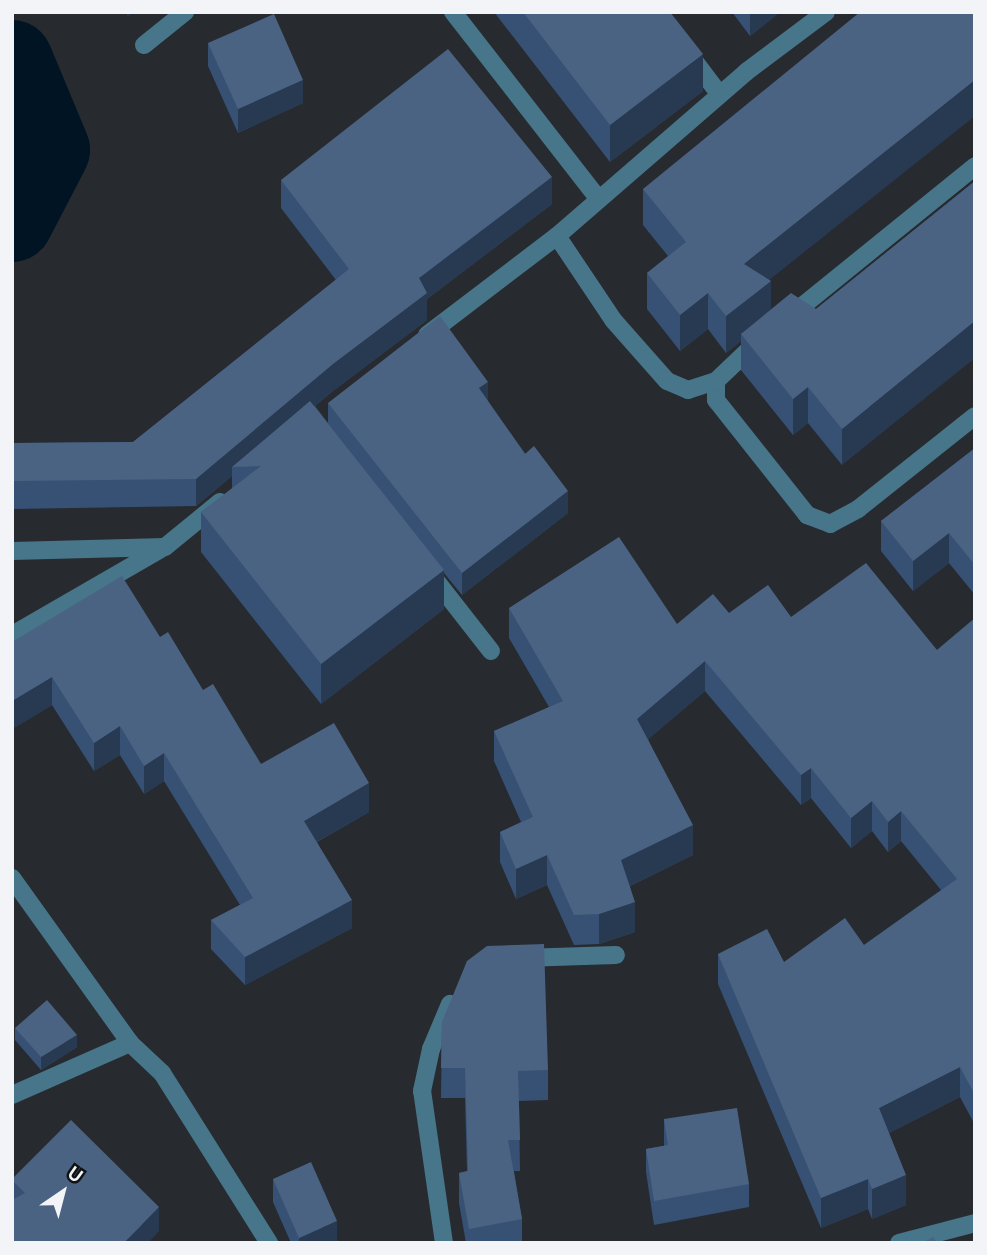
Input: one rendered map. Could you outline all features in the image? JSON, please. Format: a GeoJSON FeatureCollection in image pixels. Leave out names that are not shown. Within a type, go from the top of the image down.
{"type":"FeatureCollection","features":[{"type":"Feature","properties":{"kind":"street"},"geometry":{"type":"LineString","coordinates":[[144,45],[185,12]]}},
{"type":"Feature","properties":{"kind":"street"},"geometry":{"type":"LineString","coordinates":[[453,12],[598,198]]}},
{"type":"Feature","properties":{"kind":"street"},"geometry":{"type":"LineString","coordinates":[[416,343],[557,236],[720,95],[826,12]]}},
{"type":"Feature","properties":{"kind":"street"},"geometry":{"type":"LineString","coordinates":[[681,43],[720,95]]}},
{"type":"Feature","properties":{"kind":"street"},"geometry":{"type":"LineString","coordinates":[[975,166],[723,370],[716,381],[716,400],[760,460],[807,515],[830,524],[858,509],[975,416]]}},
{"type":"Feature","properties":{"kind":"street"},"geometry":{"type":"LineString","coordinates":[[557,236],[614,321],[667,381],[688,390],[716,381]]}},
{"type":"Feature","properties":{"kind":"street"},"geometry":{"type":"LineString","coordinates":[[12,635],[164,547],[239,486]]}},
{"type":"Feature","properties":{"kind":"street"},"geometry":{"type":"LineString","coordinates":[[12,551],[164,547]]}},
{"type":"Feature","properties":{"kind":"street"},"geometry":{"type":"LineString","coordinates":[[415,554],[491,651]]}},
{"type":"Feature","properties":{"kind":"street"},"geometry":{"type":"LineString","coordinates":[[12,878],[130,1043],[162,1073],[269,1243]]}},
{"type":"Feature","properties":{"kind":"street"},"geometry":{"type":"LineString","coordinates":[[505,958],[616,955]]}},
{"type":"Feature","properties":{"kind":"street"},"geometry":{"type":"LineString","coordinates":[[444,1243],[422,1091],[431,1049],[458,985]]}},
{"type":"Feature","properties":{"kind":"street"},"geometry":{"type":"LineString","coordinates":[[12,1095],[130,1043]]}},
{"type":"Feature","properties":{"kind":"street"},"geometry":{"type":"LineString","coordinates":[[900,1243],[975,1223]]}},
{"type":"Feature","properties":{"kind":"building"},"geometry":{"type":"Polygon","coordinates":[[[523,12],[670,12],[703,54],[610,125],[523,12]]]}},
{"type":"Feature","properties":{"kind":"building"},"geometry":{"type":"Polygon","coordinates":[[[860,12],[975,12],[975,80],[744,264],[771,281],[726,316],[708,293],[680,315],[647,273],[686,242],[643,189],[860,12]]]}},
{"type":"Feature","properties":{"kind":"building"},"geometry":{"type":"Polygon","coordinates":[[[274,14],[303,80],[238,109],[208,43],[274,14]]]}},
{"type":"Feature","properties":{"kind":"building"},"geometry":{"type":"Polygon","coordinates":[[[448,49],[552,177],[419,278],[427,293],[333,364],[196,479],[12,481],[12,443],[133,442],[349,269],[281,180],[448,49]]]}},
{"type":"Feature","properties":{"kind":"building"},"geometry":{"type":"Polygon","coordinates":[[[975,181],[975,321],[842,429],[808,387],[793,399],[741,334],[791,293],[816,309],[975,181]]]}},
{"type":"Feature","properties":{"kind":"building"},"geometry":{"type":"Polygon","coordinates":[[[440,316],[488,382],[479,388],[525,454],[534,446],[568,491],[462,573],[328,403],[440,316]]]}},
{"type":"Feature","properties":{"kind":"building"},"geometry":{"type":"Polygon","coordinates":[[[310,401],[444,570],[321,664],[201,512],[261,466],[232,467],[310,401]]]}},
{"type":"Feature","properties":{"kind":"building"},"geometry":{"type":"Polygon","coordinates":[[[975,448],[975,565],[949,533],[913,561],[881,521],[975,448]]]}},
{"type":"Feature","properties":{"kind":"building"},"geometry":{"type":"Polygon","coordinates":[[[619,537],[677,624],[713,594],[729,613],[768,585],[791,617],[866,563],[937,650],[975,618],[975,1095],[960,1067],[879,1108],[906,1175],[872,1189],[868,1179],[821,1198],[718,954],[767,929],[784,962],[845,918],[864,945],[957,879],[901,811],[888,822],[872,801],[851,818],[811,768],[801,775],[705,661],[637,719],[693,825],[621,860],[635,902],[599,914],[574,915],[547,855],[516,869],[500,832],[533,817],[494,731],[563,701],[509,608],[619,537]]]}},
{"type":"Feature","properties":{"kind":"building"},"geometry":{"type":"Polygon","coordinates":[[[122,576],[160,637],[168,632],[203,690],[213,684],[261,764],[334,723],[369,783],[304,821],[352,900],[245,957],[211,920],[253,898],[164,753],[144,766],[120,726],[94,743],[52,677],[12,701],[12,642],[122,576]]]}},
{"type":"Feature","properties":{"kind":"building"},"geometry":{"type":"Polygon","coordinates":[[[544,944],[548,1070],[518,1071],[520,1140],[508,1140],[522,1219],[469,1229],[459,1173],[468,1171],[465,1068],[441,1068],[442,1022],[467,961],[487,946],[544,944]]]}},
{"type":"Feature","properties":{"kind":"building"},"geometry":{"type":"Polygon","coordinates":[[[47,1000],[77,1035],[41,1057],[15,1028],[47,1000]]]}},
{"type":"Feature","properties":{"kind":"building"},"geometry":{"type":"Polygon","coordinates":[[[737,1108],[749,1184],[654,1201],[646,1149],[668,1145],[664,1119],[737,1108]]]}},
{"type":"Feature","properties":{"kind":"building"},"geometry":{"type":"Polygon","coordinates":[[[71,1120],[159,1207],[124,1243],[12,1243],[12,1200],[25,1193],[12,1179],[71,1120]]]}},
{"type":"Feature","properties":{"kind":"building"},"geometry":{"type":"Polygon","coordinates":[[[311,1162],[337,1221],[299,1238],[273,1179],[311,1162]]]}},
{"type":"Feature","properties":{"kind":"building"},"geometry":{"type":"Polygon","coordinates":[[[933,1237],[937,1243],[927,1243],[926,1241],[933,1237]]]}},
{"type":"Feature","properties":{"kind":"waterway"},"geometry":{"type":"LineString","coordinates":[[12,61],[49,150],[12,221]]}}]}
